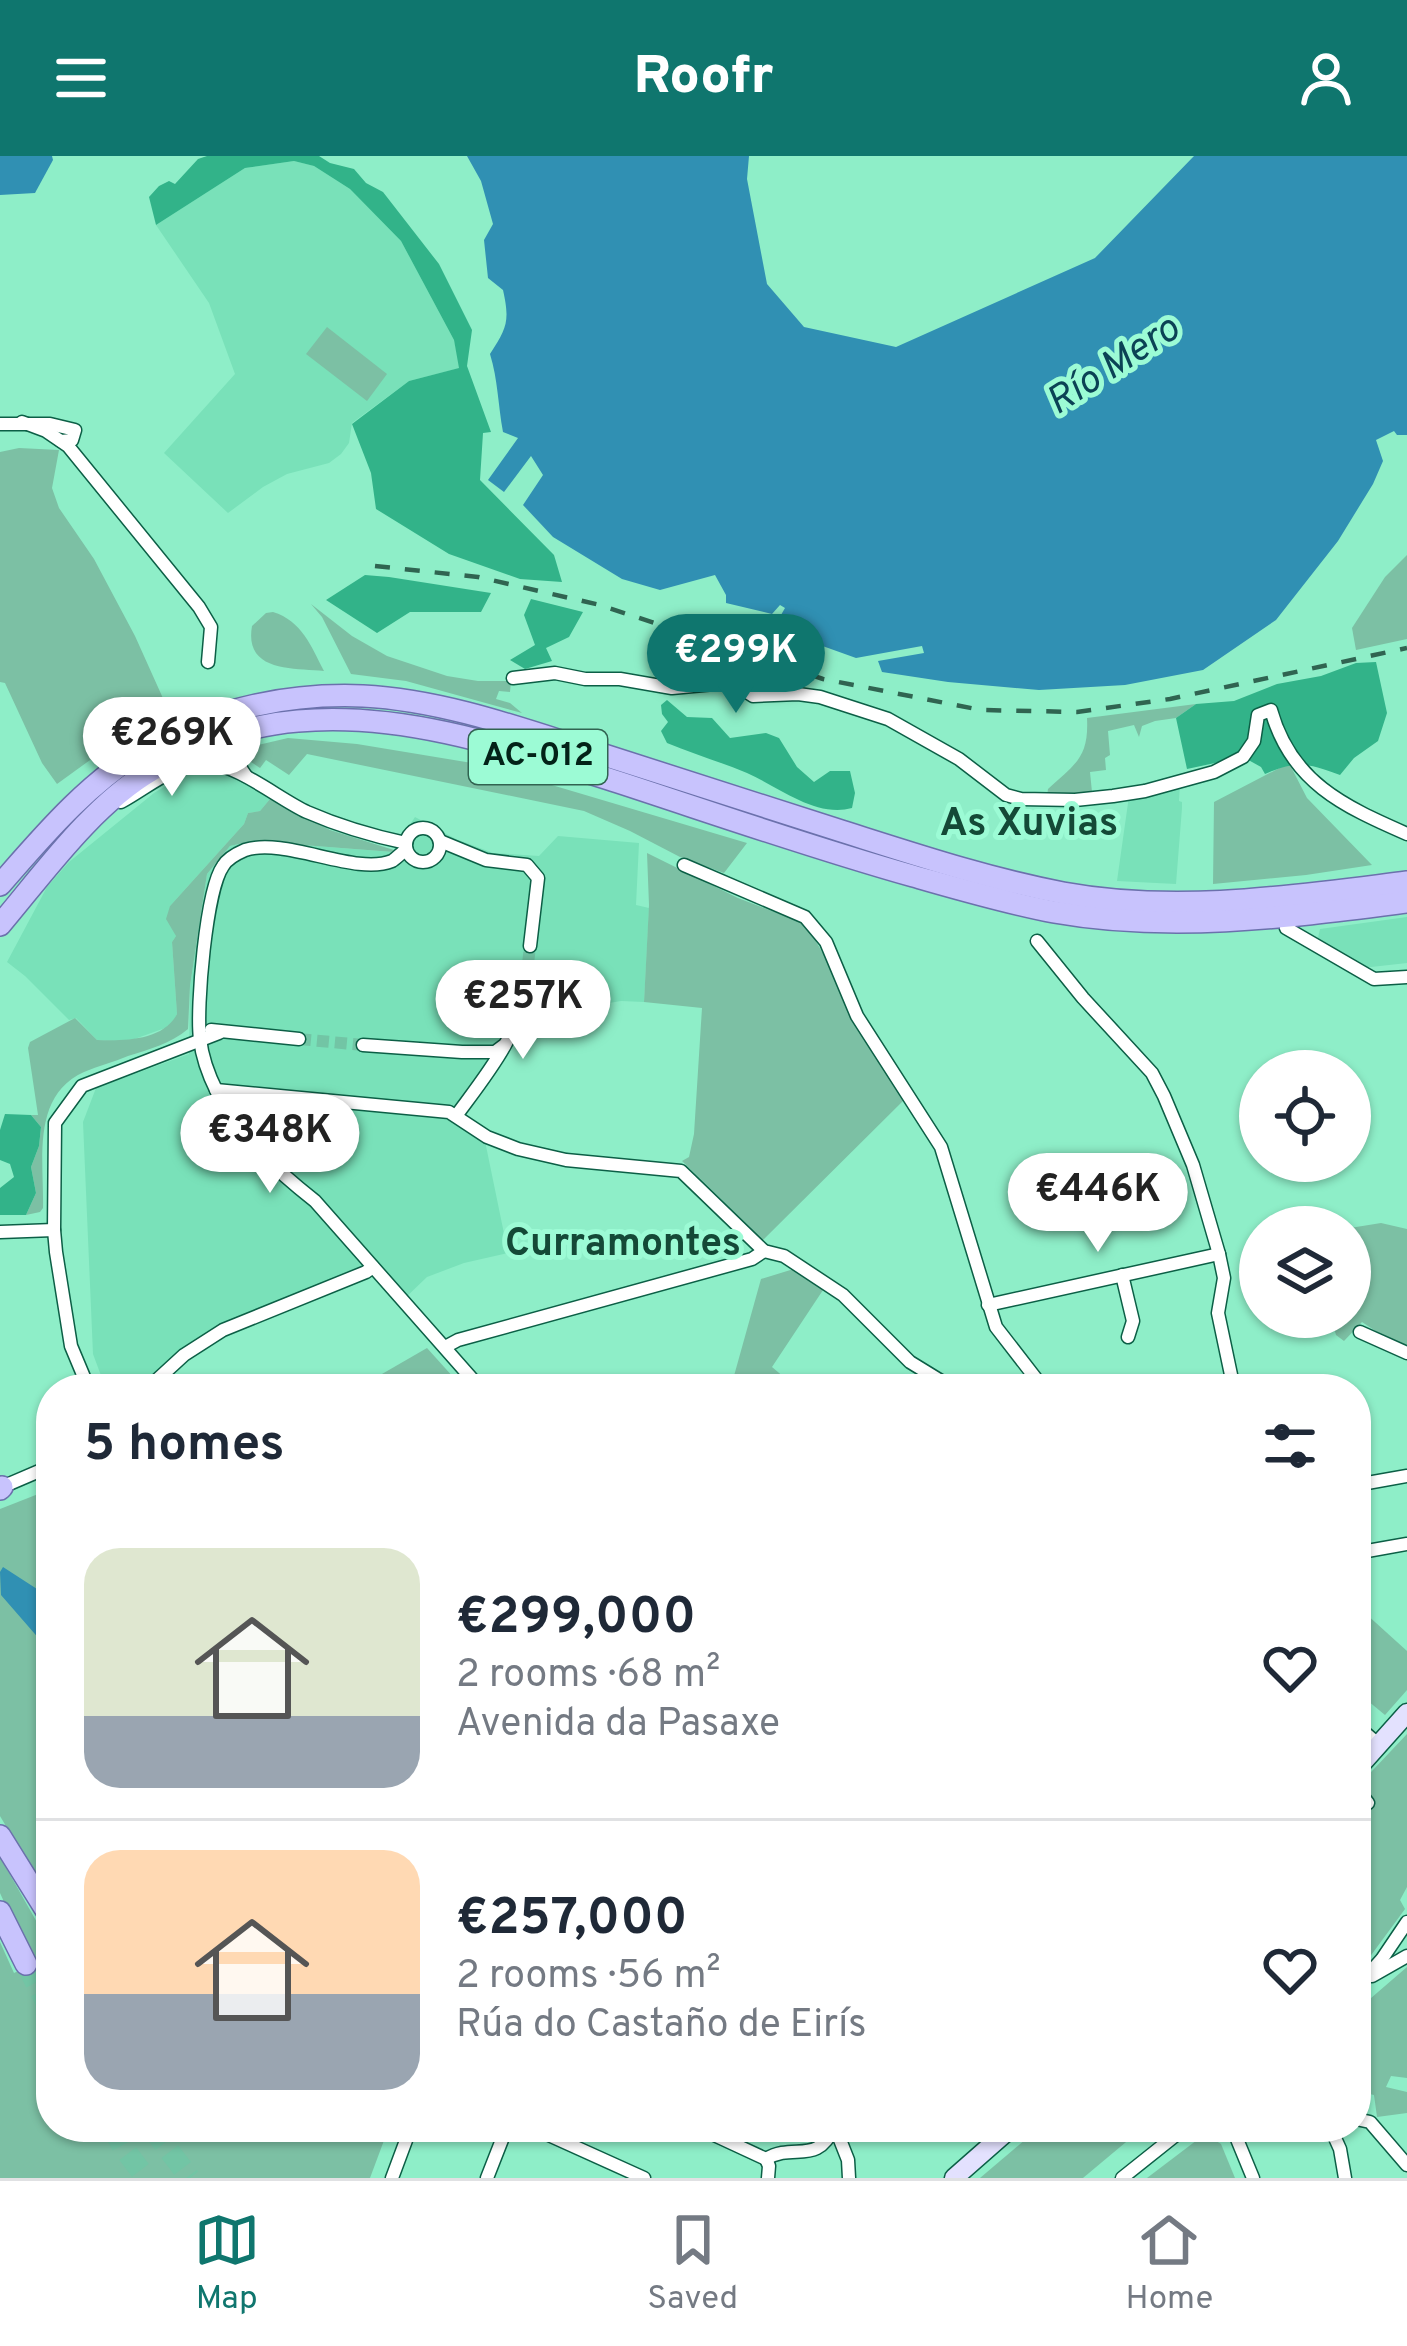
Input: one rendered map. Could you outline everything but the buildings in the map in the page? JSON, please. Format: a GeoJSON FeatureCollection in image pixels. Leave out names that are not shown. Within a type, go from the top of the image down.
{"type":"FeatureCollection","features":[{"type":"Feature","properties":{"kind":"main road","name":"AC-012"},"geometry":{"type":"LineString","coordinates":[[0,885],[75,802],[152,744],[254,704],[326,696],[433,705],[989,877],[1067,893],[1162,903],[1222,902],[1407,882]]}},
{"type":"Feature","properties":{"kind":"main road","name":"AC-012"},"geometry":{"type":"LineString","coordinates":[[0,926],[99,813],[151,770],[207,742],[296,721],[320,720],[436,731],[538,757],[827,852],[1051,911],[1145,922],[1213,923],[1407,902]]}},
{"type":"Feature","properties":{"kind":"main road"},"geometry":{"type":"LineString","coordinates":[[950,887],[970,901],[1021,915],[1102,928],[1200,933],[1286,928],[1407,912]]}},
{"type":"Feature","properties":{"kind":"main road"},"geometry":{"type":"LineString","coordinates":[[0,1836],[36,1894]]}},
{"type":"Feature","properties":{"kind":"main road"},"geometry":{"type":"LineString","coordinates":[[0,1912],[26,1964]]}},
{"type":"Feature","properties":{"kind":"street"},"geometry":{"type":"LineString","coordinates":[[22,422],[61,441],[207,618],[212,637],[208,662]]}},
{"type":"Feature","properties":{"kind":"street"},"geometry":{"type":"LineString","coordinates":[[0,424],[50,424],[75,430],[72,440],[61,441]]}},
{"type":"Feature","properties":{"kind":"street"},"geometry":{"type":"LineString","coordinates":[[513,678],[556,673],[672,688],[725,683],[752,696],[820,697],[888,719],[958,759],[1006,795],[1021,799],[1113,796],[1214,772],[1244,757],[1254,741],[1258,715],[1271,710],[1286,752],[1298,766],[1340,802],[1407,834]]}},
{"type":"Feature","properties":{"kind":"street"},"geometry":{"type":"LineString","coordinates":[[240,733],[238,767],[246,777]]}},
{"type":"Feature","properties":{"kind":"street"},"geometry":{"type":"LineString","coordinates":[[99,813],[164,776],[203,762],[246,777],[303,810],[406,846],[412,859],[429,862],[439,852],[440,842]]}},
{"type":"Feature","properties":{"kind":"street"},"geometry":{"type":"LineString","coordinates":[[468,1374],[315,1201],[283,1176],[231,1119],[216,1090],[200,1032],[208,926],[223,865],[240,852],[320,855],[369,864],[393,860],[412,832],[424,828],[433,831],[440,842],[486,860],[527,865],[538,878],[530,946]]}},
{"type":"Feature","properties":{"kind":"street"},"geometry":{"type":"LineString","coordinates":[[683,865],[805,916],[826,942],[857,1016],[940,1147],[996,1327],[1032,1374]]}},
{"type":"Feature","properties":{"kind":"street"},"geometry":{"type":"LineString","coordinates":[[1286,928],[1374,980],[1407,977]]}},
{"type":"Feature","properties":{"kind":"street"},"geometry":{"type":"LineString","coordinates":[[1037,941],[1152,1073],[1193,1165],[1219,1254],[1224,1278],[1218,1313],[1231,1374]]}},
{"type":"Feature","properties":{"kind":"street"},"geometry":{"type":"LineString","coordinates":[[456,1116],[506,1044],[520,1016],[526,982]]}},
{"type":"Feature","properties":{"kind":"street"},"geometry":{"type":"LineString","coordinates":[[83,1374],[71,1346],[54,1229],[55,1123],[82,1087],[200,1032],[299,1039]]}},
{"type":"Feature","properties":{"kind":"street"},"geometry":{"type":"LineString","coordinates":[[363,1045],[495,1052],[506,1044]]}},
{"type":"Feature","properties":{"kind":"street"},"geometry":{"type":"LineString","coordinates":[[216,1090],[449,1112],[487,1137],[518,1149],[566,1160],[682,1171],[764,1251],[784,1256],[843,1295],[910,1362],[930,1374]]}},
{"type":"Feature","properties":{"kind":"street"},"geometry":{"type":"LineString","coordinates":[[0,1232],[54,1229]]}},
{"type":"Feature","properties":{"kind":"street"},"geometry":{"type":"LineString","coordinates":[[445,1347],[752,1259],[764,1251]]}},
{"type":"Feature","properties":{"kind":"street"},"geometry":{"type":"LineString","coordinates":[[988,1304],[1219,1254]]}},
{"type":"Feature","properties":{"kind":"street"},"geometry":{"type":"LineString","coordinates":[[163,1374],[184,1354],[223,1330],[373,1267]]}},
{"type":"Feature","properties":{"kind":"street"},"geometry":{"type":"LineString","coordinates":[[1122,1275],[1133,1321],[1128,1337]]}},
{"type":"Feature","properties":{"kind":"street"},"geometry":{"type":"LineString","coordinates":[[1371,1337],[1407,1353]]}},
{"type":"Feature","properties":{"kind":"street"},"geometry":{"type":"LineString","coordinates":[[1,1486],[36,1472]]}},
{"type":"Feature","properties":{"kind":"street"},"geometry":{"type":"LineString","coordinates":[[1371,1482],[1407,1476]]}},
{"type":"Feature","properties":{"kind":"street"},"geometry":{"type":"LineString","coordinates":[[1371,1550],[1407,1544]]}},
{"type":"Feature","properties":{"kind":"street"},"geometry":{"type":"LineString","coordinates":[[1371,1753],[1407,1713]]}},
{"type":"Feature","properties":{"kind":"street"},"geometry":{"type":"LineString","coordinates":[[1371,1737],[1379,1744]]}},
{"type":"Feature","properties":{"kind":"street"},"geometry":{"type":"LineString","coordinates":[[1371,1970],[1407,1922]]}},
{"type":"Feature","properties":{"kind":"street"},"geometry":{"type":"LineString","coordinates":[[1371,1977],[1407,1956]]}},
{"type":"Feature","properties":{"kind":"street"},"geometry":{"type":"LineString","coordinates":[[1371,2123],[1407,2165]]}},
{"type":"Feature","properties":{"kind":"street"},"geometry":{"type":"LineString","coordinates":[[392,2178],[405,2142]]}},
{"type":"Feature","properties":{"kind":"street"},"geometry":{"type":"LineString","coordinates":[[487,2178],[501,2142]]}},
{"type":"Feature","properties":{"kind":"street"},"geometry":{"type":"LineString","coordinates":[[564,2142],[644,2178]]}},
{"type":"Feature","properties":{"kind":"street"},"geometry":{"type":"LineString","coordinates":[[729,2142],[766,2159]]}},
{"type":"Feature","properties":{"kind":"street"},"geometry":{"type":"LineString","coordinates":[[766,2159],[779,2152],[818,2149],[827,2142]]}},
{"type":"Feature","properties":{"kind":"street"},"geometry":{"type":"LineString","coordinates":[[841,2142],[849,2178]]}},
{"type":"Feature","properties":{"kind":"street"},"geometry":{"type":"LineString","coordinates":[[954,2178],[995,2142]]}},
{"type":"Feature","properties":{"kind":"street"},"geometry":{"type":"LineString","coordinates":[[1122,2178],[1167,2142]]}},
{"type":"Feature","properties":{"kind":"street"},"geometry":{"type":"LineString","coordinates":[[1237,2142],[1253,2178]]}},
{"type":"Feature","properties":{"kind":"street"},"geometry":{"type":"LineString","coordinates":[[1337,2142],[1345,2178]]}},
{"type":"Feature","properties":{"kind":"street"},"geometry":{"type":"LineString","coordinates":[[766,2159],[768,2178]]}},
{"type":"Feature","properties":{"kind":"shaded area"},"geometry":{"type":"Polygon","coordinates":[[[319,156],[354,169],[383,192],[439,264],[472,330],[467,366],[491,432],[483,433],[480,480],[554,555],[562,582],[520,579],[449,554],[376,509],[371,473],[352,424],[409,381],[459,368],[454,340],[401,241],[350,189],[314,166],[294,161],[245,168],[156,225],[149,197],[169,181],[175,184],[198,159],[319,156]]]}},
{"type":"Feature","properties":{"kind":"shaded area"},"geometry":{"type":"Polygon","coordinates":[[[294,161],[314,166],[350,189],[401,241],[454,340],[460,368],[409,381],[352,423],[349,443],[329,463],[287,474],[228,513],[164,453],[235,374],[209,303],[156,225],[245,168],[294,161]]]}},
{"type":"Feature","properties":{"kind":"shaded area"},"geometry":{"type":"Polygon","coordinates":[[[327,327],[387,374],[367,401],[306,354],[327,327]]]}},
{"type":"Feature","properties":{"kind":"shaded area"},"geometry":{"type":"Polygon","coordinates":[[[59,450],[52,488],[59,508],[94,559],[166,705],[57,784],[42,763],[5,683],[0,682],[0,452],[59,450]]]}},
{"type":"Feature","properties":{"kind":"shaded area"},"geometry":{"type":"Polygon","coordinates":[[[1407,555],[1407,639],[1356,650],[1352,628],[1385,577],[1407,555]]]}},
{"type":"Feature","properties":{"kind":"shaded area"},"geometry":{"type":"Polygon","coordinates":[[[365,575],[491,593],[481,612],[410,612],[377,633],[326,600],[365,575]]]}},
{"type":"Feature","properties":{"kind":"shaded area"},"geometry":{"type":"Polygon","coordinates":[[[531,599],[583,612],[569,637],[546,648],[552,661],[525,669],[510,660],[535,645],[524,615],[531,599]]]}},
{"type":"Feature","properties":{"kind":"shaded area"},"geometry":{"type":"Polygon","coordinates":[[[311,604],[387,656],[447,676],[511,681],[510,692],[499,691],[496,699],[522,713],[406,681],[351,674],[311,604]]]}},
{"type":"Feature","properties":{"kind":"shaded area"},"geometry":{"type":"Polygon","coordinates":[[[273,612],[298,628],[324,671],[273,665],[255,652],[252,626],[273,612]]]}},
{"type":"Feature","properties":{"kind":"shaded area"},"geometry":{"type":"Polygon","coordinates":[[[1376,662],[1387,713],[1378,741],[1340,775],[1302,765],[1265,774],[1243,757],[1187,769],[1176,718],[1196,704],[1234,701],[1277,684],[1376,662]]]}},
{"type":"Feature","properties":{"kind":"shaded area"},"geometry":{"type":"Polygon","coordinates":[[[667,700],[687,717],[712,718],[730,738],[766,733],[779,738],[797,767],[814,782],[830,771],[850,771],[855,793],[852,808],[811,805],[747,773],[667,743],[661,731],[668,722],[661,705],[667,700]]]}},
{"type":"Feature","properties":{"kind":"shaded area"},"geometry":{"type":"Polygon","coordinates":[[[1196,704],[1176,718],[1142,726],[1139,737],[1134,725],[1108,731],[1110,755],[1105,758],[1106,770],[1090,772],[1092,792],[1047,795],[1083,751],[1087,718],[1196,704]]]}},
{"type":"Feature","properties":{"kind":"shaded area"},"geometry":{"type":"Polygon","coordinates":[[[288,738],[484,765],[747,843],[724,873],[584,811],[307,754],[289,775],[266,760],[260,768],[248,760],[258,745],[288,738]]]}},
{"type":"Feature","properties":{"kind":"shaded area"},"geometry":{"type":"Polygon","coordinates":[[[1289,763],[1307,798],[1372,865],[1213,884],[1214,802],[1289,763]]]}},
{"type":"Feature","properties":{"kind":"shaded area"},"geometry":{"type":"Polygon","coordinates":[[[207,769],[232,775],[270,799],[260,811],[248,813],[244,824],[170,906],[176,936],[172,942],[177,1014],[173,1022],[129,1041],[97,1040],[7,962],[47,887],[69,862],[154,793],[189,772],[207,769]]]}},
{"type":"Feature","properties":{"kind":"shaded area"},"geometry":{"type":"Polygon","coordinates":[[[1180,783],[1176,884],[1117,881],[1129,796],[1180,783]]]}},
{"type":"Feature","properties":{"kind":"shaded area"},"geometry":{"type":"Polygon","coordinates":[[[270,799],[330,830],[394,850],[252,841],[230,846],[207,874],[188,1029],[67,1083],[55,1097],[44,1131],[43,1208],[26,1215],[36,1193],[31,1167],[41,1127],[31,1115],[38,1115],[30,1042],[75,1018],[97,1040],[142,1038],[171,1023],[177,1014],[172,942],[176,936],[166,919],[170,906],[244,824],[248,813],[260,811],[270,799]]]}},
{"type":"Feature","properties":{"kind":"shaded area"},"geometry":{"type":"Polygon","coordinates":[[[415,817],[493,853],[539,856],[558,836],[639,843],[636,905],[649,908],[644,1002],[591,1006],[535,1001],[534,1012],[459,1123],[485,1141],[508,1253],[427,1277],[403,1300],[373,1267],[179,1352],[155,1374],[100,1374],[93,1354],[83,1122],[96,1088],[189,1054],[190,986],[207,874],[230,846],[252,841],[392,852],[415,817]]]}},
{"type":"Feature","properties":{"kind":"shaded area"},"geometry":{"type":"Polygon","coordinates":[[[647,853],[738,898],[806,924],[906,1098],[763,1240],[682,1161],[689,1157],[694,1134],[702,1008],[644,1002],[647,853]]]}},
{"type":"Feature","properties":{"kind":"shaded area"},"geometry":{"type":"Polygon","coordinates":[[[1407,917],[1407,963],[1362,968],[1318,938],[1320,929],[1407,917]]]}},
{"type":"Feature","properties":{"kind":"shaded area"},"geometry":{"type":"Polygon","coordinates":[[[5,1114],[31,1115],[41,1127],[31,1167],[36,1193],[26,1215],[0,1215],[0,1188],[14,1177],[10,1164],[0,1160],[5,1114]]]}},
{"type":"Feature","properties":{"kind":"shaded area"},"geometry":{"type":"Polygon","coordinates":[[[1371,1225],[1407,1229],[1407,1345],[1371,1328],[1371,1225]]]}},
{"type":"Feature","properties":{"kind":"shaded area"},"geometry":{"type":"Polygon","coordinates":[[[797,1268],[825,1287],[772,1367],[780,1374],[735,1374],[761,1279],[797,1268]]]}},
{"type":"Feature","properties":{"kind":"shaded area"},"geometry":{"type":"Polygon","coordinates":[[[427,1348],[450,1374],[382,1374],[427,1348]]]}},
{"type":"Feature","properties":{"kind":"shaded area"},"geometry":{"type":"Polygon","coordinates":[[[36,1495],[36,1877],[0,1816],[0,1509],[36,1495]]]}},
{"type":"Feature","properties":{"kind":"shaded area"},"geometry":{"type":"Polygon","coordinates":[[[1371,1618],[1407,1651],[1407,1690],[1385,1715],[1371,1703],[1371,1618]]]}},
{"type":"Feature","properties":{"kind":"shaded area"},"geometry":{"type":"Polygon","coordinates":[[[1407,1734],[1407,1887],[1400,1900],[1405,1909],[1371,1955],[1371,1772],[1407,1734]]]}},
{"type":"Feature","properties":{"kind":"shaded area"},"geometry":{"type":"Polygon","coordinates":[[[0,1857],[36,1921],[36,2142],[383,2142],[370,2178],[0,2178],[0,1942],[14,1973],[32,1964],[0,1893],[0,1857]]]}},
{"type":"Feature","properties":{"kind":"shaded area"},"geometry":{"type":"Polygon","coordinates":[[[1407,1967],[1407,2078],[1391,2076],[1386,2087],[1407,2092],[1407,2113],[1377,2117],[1371,2094],[1371,1998],[1407,1967]]]}},
{"type":"Feature","properties":{"kind":"shaded area"},"geometry":{"type":"Polygon","coordinates":[[[1022,2142],[1126,2142],[1083,2178],[980,2178],[1022,2142]]]}},
{"type":"Feature","properties":{"kind":"shaded area"},"geometry":{"type":"Polygon","coordinates":[[[1194,2142],[1218,2142],[1235,2178],[1147,2178],[1194,2142]]]}},
{"type":"Feature","properties":{"kind":"water"},"geometry":{"type":"Polygon","coordinates":[[[0,156],[52,156],[53,160],[35,193],[0,195],[0,156]]]}},
{"type":"Feature","properties":{"kind":"water","name":"Río Mero"},"geometry":{"type":"Polygon","coordinates":[[[467,156],[749,156],[747,179],[767,284],[804,327],[896,347],[1095,258],[1194,156],[1407,156],[1407,435],[1394,431],[1376,440],[1383,461],[1373,484],[1338,541],[1276,620],[1203,670],[1125,685],[1039,690],[882,672],[878,661],[924,653],[922,646],[856,658],[817,644],[805,649],[769,636],[785,608],[780,605],[772,614],[726,603],[715,575],[660,590],[622,579],[553,537],[523,505],[543,475],[531,456],[504,492],[488,480],[518,438],[503,432],[490,354],[503,330],[506,309],[503,290],[488,278],[484,240],[493,224],[481,181],[467,156]]]}},
{"type":"Feature","properties":{"kind":"water"},"geometry":{"type":"Polygon","coordinates":[[[3,1567],[36,1588],[36,1635],[1,1595],[3,1567]]]}},
{"type":"Feature","properties":{"kind":"tunnel"},"geometry":{"type":"LineString","coordinates":[[526,982],[530,946]]}},
{"type":"Feature","properties":{"kind":"tunnel"},"geometry":{"type":"LineString","coordinates":[[299,1039],[363,1045]]}},
{"type":"Feature","properties":{"kind":"tunnel"},"geometry":{"type":"LineString","coordinates":[[26,1964],[36,1983]]}},
{"type":"Feature","properties":{"kind":"tunnel"},"geometry":{"type":"LineString","coordinates":[[120,2142],[146,2178]]}},
{"type":"Feature","properties":{"kind":"tunnel"},"geometry":{"type":"LineString","coordinates":[[162,2142],[190,2178]]}},
{"type":"Feature","properties":{"kind":"railway"},"geometry":{"type":"LineString","coordinates":[[375,566],[478,577],[600,605],[823,679],[981,710],[1077,712],[1170,699],[1407,648]]}},
{"type":"Feature","properties":{"kind":"district","name":"As Xuvias"},"geometry":{"type":"Point","coordinates":[1029,825]}},
{"type":"Feature","properties":{"kind":"district","name":"Curramontes"},"geometry":{"type":"Point","coordinates":[623,1245]}}]}
